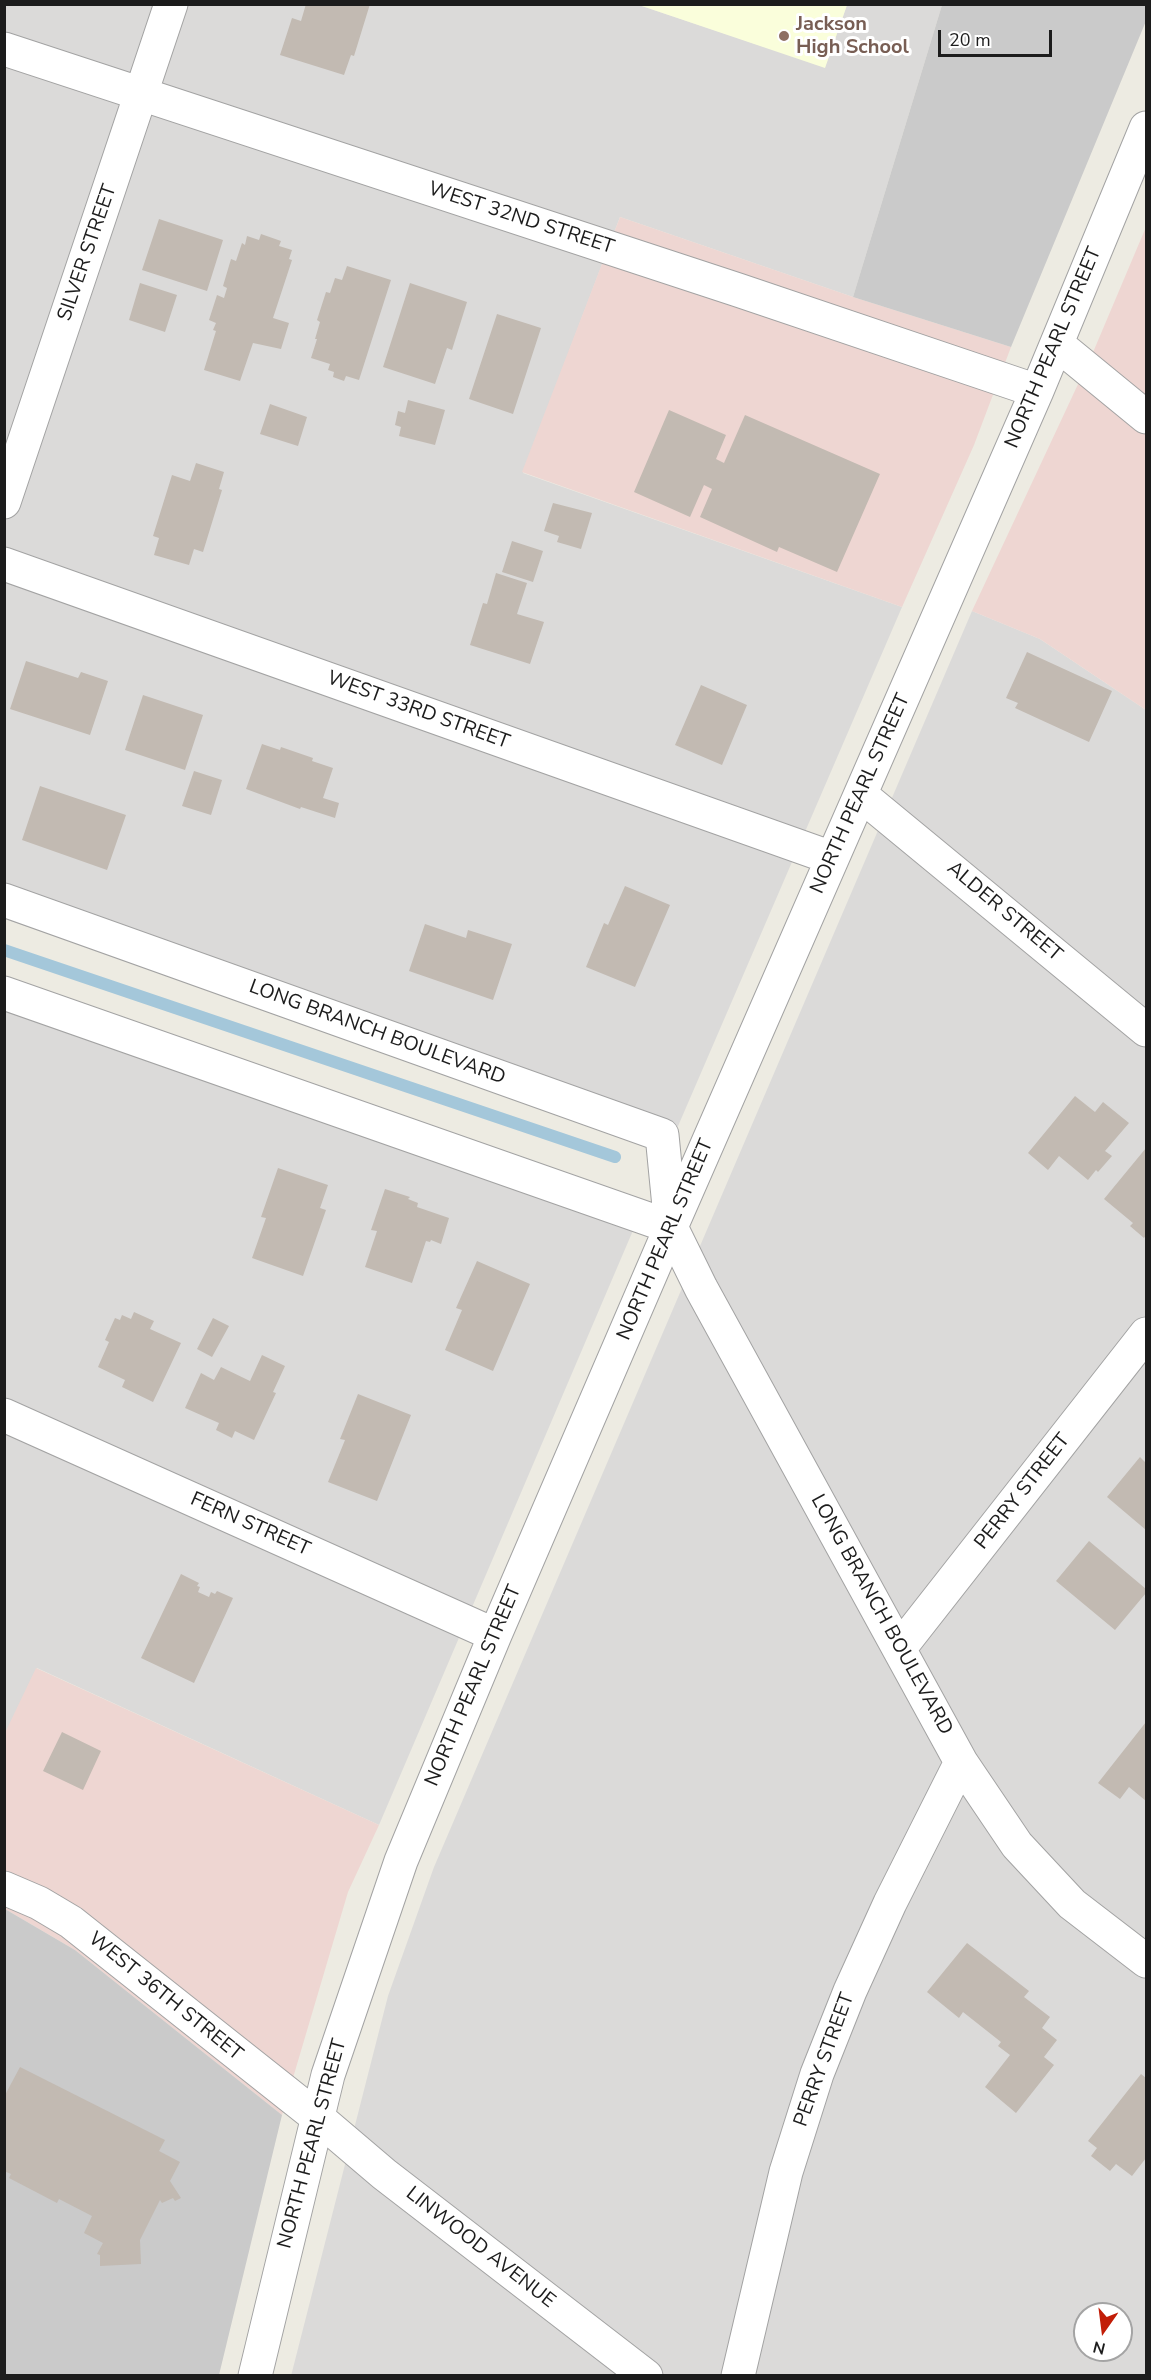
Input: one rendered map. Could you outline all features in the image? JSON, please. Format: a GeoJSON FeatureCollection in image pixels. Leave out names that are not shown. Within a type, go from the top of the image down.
{"type":"FeatureCollection","features":[{"type":"Feature","properties":{"kind":"street","name":"SILVER STREET"},"geometry":{"type":"LineString","coordinates":[[4,502],[171,4]]}},
{"type":"Feature","properties":{"kind":"street","name":"WEST 32ND STREET"},"geometry":{"type":"LineString","coordinates":[[4,49],[738,290],[1037,391]]}},
{"type":"Feature","properties":{"kind":"street","name":"NORTH PEARL STREET"},"geometry":{"type":"LineString","coordinates":[[255,2376],[328,2075],[401,1861],[495,1635],[671,1227],[1037,391],[1146,128]]}},
{"type":"Feature","properties":{"kind":"street"},"geometry":{"type":"LineString","coordinates":[[1057,344],[1146,417]]}},
{"type":"Feature","properties":{"kind":"street","name":"WEST 33RD STREET"},"geometry":{"type":"LineString","coordinates":[[4,564],[832,858]]}},
{"type":"Feature","properties":{"kind":"street","name":"ALDER STREET"},"geometry":{"type":"LineString","coordinates":[[861,795],[1146,1030]]}},
{"type":"Feature","properties":{"kind":"street","name":"LONG BRANCH BOULEVARD"},"geometry":{"type":"LineString","coordinates":[[4,900],[662,1135],[671,1227],[707,1298],[962,1762],[1025,1854],[1072,1904],[1146,1960]]}},
{"type":"Feature","properties":{"kind":"street"},"geometry":{"type":"LineString","coordinates":[[4,993],[671,1227]]}},
{"type":"Feature","properties":{"kind":"street","name":"PERRY STREET"},"geometry":{"type":"LineString","coordinates":[[899,1649],[1146,1334]]}},
{"type":"Feature","properties":{"kind":"street","name":"FERN STREET"},"geometry":{"type":"LineString","coordinates":[[4,1415],[495,1635]]}},
{"type":"Feature","properties":{"kind":"street","name":"PERRY STREET"},"geometry":{"type":"LineString","coordinates":[[738,2376],[786,2172],[817,2074],[850,1991],[890,1903],[962,1762]]}},
{"type":"Feature","properties":{"kind":"street","name":"WEST 36TH STREET"},"geometry":{"type":"LineString","coordinates":[[4,1888],[39,1903],[71,1922],[317,2117]]}},
{"type":"Feature","properties":{"kind":"street","name":"LINWOOD AVENUE"},"geometry":{"type":"LineString","coordinates":[[317,2117],[384,2174],[646,2376]]}},
{"type":"Feature","properties":{"kind":"shaded area"},"geometry":{"type":"Polygon","coordinates":[[[5,5],[639,5],[825,67],[847,5],[942,5],[853,297],[620,217],[523,473],[902,607],[669,1147],[5,919],[5,5]]]}},
{"type":"Feature","properties":{"kind":"shaded area","name":"Jackson High School"},"geometry":{"type":"Polygon","coordinates":[[[639,5],[847,5],[825,68],[639,5]]]}},
{"type":"Feature","properties":{"kind":"shaded area"},"geometry":{"type":"Polygon","coordinates":[[[942,5],[1146,5],[1146,21],[1011,347],[853,297],[942,5]]]}},
{"type":"Feature","properties":{"kind":"shaded area"},"geometry":{"type":"Polygon","coordinates":[[[620,217],[853,297],[1011,347],[974,445],[902,607],[522,472],[620,217]]]}},
{"type":"Feature","properties":{"kind":"shaded area"},"geometry":{"type":"Polygon","coordinates":[[[1146,227],[1146,710],[1040,639],[972,611],[1094,350],[1146,227]]]}},
{"type":"Feature","properties":{"kind":"shaded area"},"geometry":{"type":"Polygon","coordinates":[[[972,611],[1040,639],[1146,710],[1146,2375],[291,2376],[388,1996],[434,1867],[972,611]]]}},
{"type":"Feature","properties":{"kind":"shaded area"},"geometry":{"type":"Polygon","coordinates":[[[5,983],[646,1200],[379,1825],[37,1668],[5,1735],[5,983]]]}},
{"type":"Feature","properties":{"kind":"shaded area"},"geometry":{"type":"Polygon","coordinates":[[[36,1668],[379,1825],[348,1892],[282,2115],[75,1950],[5,1909],[4,1735],[36,1668]]]}},
{"type":"Feature","properties":{"kind":"shaded area"},"geometry":{"type":"Polygon","coordinates":[[[5,1909],[75,1950],[282,2115],[219,2375],[5,2376],[5,1909]]]}},
{"type":"Feature","properties":{"kind":"building"},"geometry":{"type":"Polygon","coordinates":[[[306,4],[370,4],[354,56],[351,55],[344,75],[280,55],[292,18],[301,21],[306,4]]]}},
{"type":"Feature","properties":{"kind":"building"},"geometry":{"type":"Polygon","coordinates":[[[159,219],[223,240],[207,291],[142,270],[159,219]]]}},
{"type":"Feature","properties":{"kind":"building"},"geometry":{"type":"Polygon","coordinates":[[[261,234],[281,241],[279,246],[292,250],[289,259],[292,260],[273,318],[289,323],[281,349],[253,343],[240,381],[204,370],[216,331],[213,330],[216,323],[209,320],[217,295],[224,298],[227,288],[223,286],[231,259],[236,261],[247,236],[259,240],[261,234]]]}},
{"type":"Feature","properties":{"kind":"building"},"geometry":{"type":"Polygon","coordinates":[[[347,266],[391,280],[359,380],[346,376],[344,381],[333,377],[334,372],[328,370],[330,364],[311,358],[320,322],[317,320],[326,292],[330,293],[335,278],[342,280],[347,266]]]}},
{"type":"Feature","properties":{"kind":"building"},"geometry":{"type":"Polygon","coordinates":[[[140,283],[177,295],[165,332],[129,320],[140,283]]]}},
{"type":"Feature","properties":{"kind":"building"},"geometry":{"type":"Polygon","coordinates":[[[410,283],[467,302],[452,350],[447,348],[435,384],[383,367],[410,283]]]}},
{"type":"Feature","properties":{"kind":"building"},"geometry":{"type":"Polygon","coordinates":[[[497,314],[541,328],[513,414],[469,399],[497,314]]]}},
{"type":"Feature","properties":{"kind":"building"},"geometry":{"type":"Polygon","coordinates":[[[408,400],[445,410],[435,445],[399,436],[401,427],[395,425],[398,411],[405,413],[408,400]]]}},
{"type":"Feature","properties":{"kind":"building"},"geometry":{"type":"Polygon","coordinates":[[[270,404],[307,417],[298,446],[260,434],[270,404]]]}},
{"type":"Feature","properties":{"kind":"building"},"geometry":{"type":"Polygon","coordinates":[[[669,410],[726,435],[716,459],[724,463],[745,415],[880,474],[837,572],[779,547],[777,552],[700,517],[712,489],[704,485],[690,517],[634,492],[669,410]]]}},
{"type":"Feature","properties":{"kind":"building"},"geometry":{"type":"Polygon","coordinates":[[[196,463],[224,472],[219,489],[222,490],[203,552],[194,549],[189,565],[154,555],[159,538],[153,536],[172,475],[190,481],[196,463]]]}},
{"type":"Feature","properties":{"kind":"building"},"geometry":{"type":"Polygon","coordinates":[[[553,503],[592,513],[581,549],[557,542],[559,536],[544,531],[553,503]]]}},
{"type":"Feature","properties":{"kind":"building"},"geometry":{"type":"Polygon","coordinates":[[[512,541],[543,551],[533,582],[502,572],[512,541]]]}},
{"type":"Feature","properties":{"kind":"building"},"geometry":{"type":"Polygon","coordinates":[[[496,573],[527,583],[517,614],[544,622],[530,664],[470,645],[483,603],[487,604],[496,573]]]}},
{"type":"Feature","properties":{"kind":"building"},"geometry":{"type":"Polygon","coordinates":[[[1027,652],[1112,691],[1089,742],[1015,708],[1018,703],[1006,698],[1027,652]]]}},
{"type":"Feature","properties":{"kind":"building"},"geometry":{"type":"Polygon","coordinates":[[[26,661],[78,678],[81,672],[108,681],[90,735],[10,709],[26,661]]]}},
{"type":"Feature","properties":{"kind":"building"},"geometry":{"type":"Polygon","coordinates":[[[701,685],[747,705],[722,765],[675,745],[701,685]]]}},
{"type":"Feature","properties":{"kind":"building"},"geometry":{"type":"Polygon","coordinates":[[[143,695],[203,715],[185,770],[125,750],[143,695]]]}},
{"type":"Feature","properties":{"kind":"building"},"geometry":{"type":"Polygon","coordinates":[[[262,744],[280,750],[281,747],[333,768],[323,798],[339,803],[335,818],[301,807],[300,809],[246,789],[262,744]]]}},
{"type":"Feature","properties":{"kind":"building"},"geometry":{"type":"Polygon","coordinates":[[[194,771],[222,780],[211,815],[182,806],[194,771]]]}},
{"type":"Feature","properties":{"kind":"building"},"geometry":{"type":"Polygon","coordinates":[[[40,786],[126,815],[107,870],[22,840],[40,786]]]}},
{"type":"Feature","properties":{"kind":"building"},"geometry":{"type":"Polygon","coordinates":[[[625,886],[670,905],[635,987],[586,967],[604,923],[608,925],[625,886]]]}},
{"type":"Feature","properties":{"kind":"building"},"geometry":{"type":"Polygon","coordinates":[[[425,924],[466,938],[468,930],[512,944],[493,1000],[409,971],[425,924]]]}},
{"type":"Feature","properties":{"kind":"building"},"geometry":{"type":"Polygon","coordinates":[[[1075,1096],[1095,1112],[1103,1102],[1129,1123],[1105,1151],[1112,1156],[1088,1180],[1059,1156],[1048,1170],[1028,1153],[1075,1096]]]}},
{"type":"Feature","properties":{"kind":"building"},"geometry":{"type":"Polygon","coordinates":[[[1146,1148],[1146,1235],[1144,1238],[1130,1226],[1133,1223],[1104,1199],[1146,1148]]]}},
{"type":"Feature","properties":{"kind":"building"},"geometry":{"type":"Polygon","coordinates":[[[278,1168],[328,1185],[320,1208],[326,1210],[303,1276],[252,1258],[266,1218],[261,1217],[278,1168]]]}},
{"type":"Feature","properties":{"kind":"building"},"geometry":{"type":"Polygon","coordinates":[[[385,1189],[410,1197],[408,1199],[418,1203],[417,1207],[449,1218],[441,1244],[431,1240],[426,1241],[412,1283],[365,1267],[377,1231],[371,1230],[385,1189]]]}},
{"type":"Feature","properties":{"kind":"building"},"geometry":{"type":"Polygon","coordinates":[[[477,1261],[530,1284],[493,1371],[445,1350],[462,1310],[456,1308],[477,1261]]]}},
{"type":"Feature","properties":{"kind":"building"},"geometry":{"type":"Polygon","coordinates":[[[134,1312],[154,1321],[150,1329],[181,1343],[153,1402],[122,1387],[125,1380],[98,1367],[109,1342],[105,1340],[115,1318],[120,1320],[122,1315],[131,1319],[134,1312]]]}},
{"type":"Feature","properties":{"kind":"building"},"geometry":{"type":"Polygon","coordinates":[[[213,1318],[229,1326],[212,1357],[197,1349],[213,1318]]]}},
{"type":"Feature","properties":{"kind":"building"},"geometry":{"type":"Polygon","coordinates":[[[262,1355],[285,1366],[273,1392],[276,1393],[254,1440],[235,1431],[232,1438],[216,1430],[219,1423],[185,1408],[201,1373],[214,1380],[221,1367],[250,1381],[262,1355]]]}},
{"type":"Feature","properties":{"kind":"building"},"geometry":{"type":"Polygon","coordinates":[[[358,1394],[411,1415],[377,1501],[328,1482],[345,1440],[340,1439],[358,1394]]]}},
{"type":"Feature","properties":{"kind":"building"},"geometry":{"type":"Polygon","coordinates":[[[1140,1457],[1146,1463],[1146,1530],[1107,1497],[1140,1457]]]}},
{"type":"Feature","properties":{"kind":"building"},"geometry":{"type":"Polygon","coordinates":[[[1089,1541],[1146,1589],[1146,1593],[1115,1630],[1056,1581],[1089,1541]]]}},
{"type":"Feature","properties":{"kind":"building"},"geometry":{"type":"Polygon","coordinates":[[[181,1574],[199,1583],[198,1592],[209,1597],[211,1592],[215,1594],[217,1591],[233,1598],[194,1683],[141,1658],[181,1574]]]}},
{"type":"Feature","properties":{"kind":"building"},"geometry":{"type":"Polygon","coordinates":[[[1146,1722],[1146,1801],[1129,1787],[1120,1799],[1098,1783],[1146,1722]]]}},
{"type":"Feature","properties":{"kind":"building"},"geometry":{"type":"Polygon","coordinates":[[[62,1732],[101,1751],[83,1790],[43,1771],[62,1732]]]}},
{"type":"Feature","properties":{"kind":"building"},"geometry":{"type":"Polygon","coordinates":[[[967,1943],[1029,1991],[1024,1997],[1050,2017],[1042,2028],[1057,2040],[1044,2057],[1054,2065],[1016,2113],[985,2087],[1010,2055],[998,2046],[1001,2042],[963,2012],[959,2018],[927,1992],[967,1943]]]}},
{"type":"Feature","properties":{"kind":"building"},"geometry":{"type":"Polygon","coordinates":[[[20,2067],[165,2140],[159,2151],[180,2162],[170,2181],[181,2198],[175,2201],[173,2198],[162,2203],[160,2200],[140,2240],[141,2264],[100,2266],[100,2255],[97,2254],[103,2243],[84,2233],[92,2216],[59,2199],[57,2203],[9,2178],[11,2174],[4,2171],[4,2097],[20,2067]]]}},
{"type":"Feature","properties":{"kind":"building"},"geometry":{"type":"Polygon","coordinates":[[[1141,2074],[1146,2078],[1146,2158],[1132,2176],[1116,2164],[1110,2171],[1091,2156],[1097,2148],[1088,2141],[1141,2074]]]}},
{"type":"Feature","properties":{"kind":"waterway"},"geometry":{"type":"LineString","coordinates":[[4,950],[615,1157]]}},
{"type":"Feature","properties":{"kind":"place","name":"Jackson High School"},"geometry":{"type":"Point","coordinates":[784,36]}}]}
